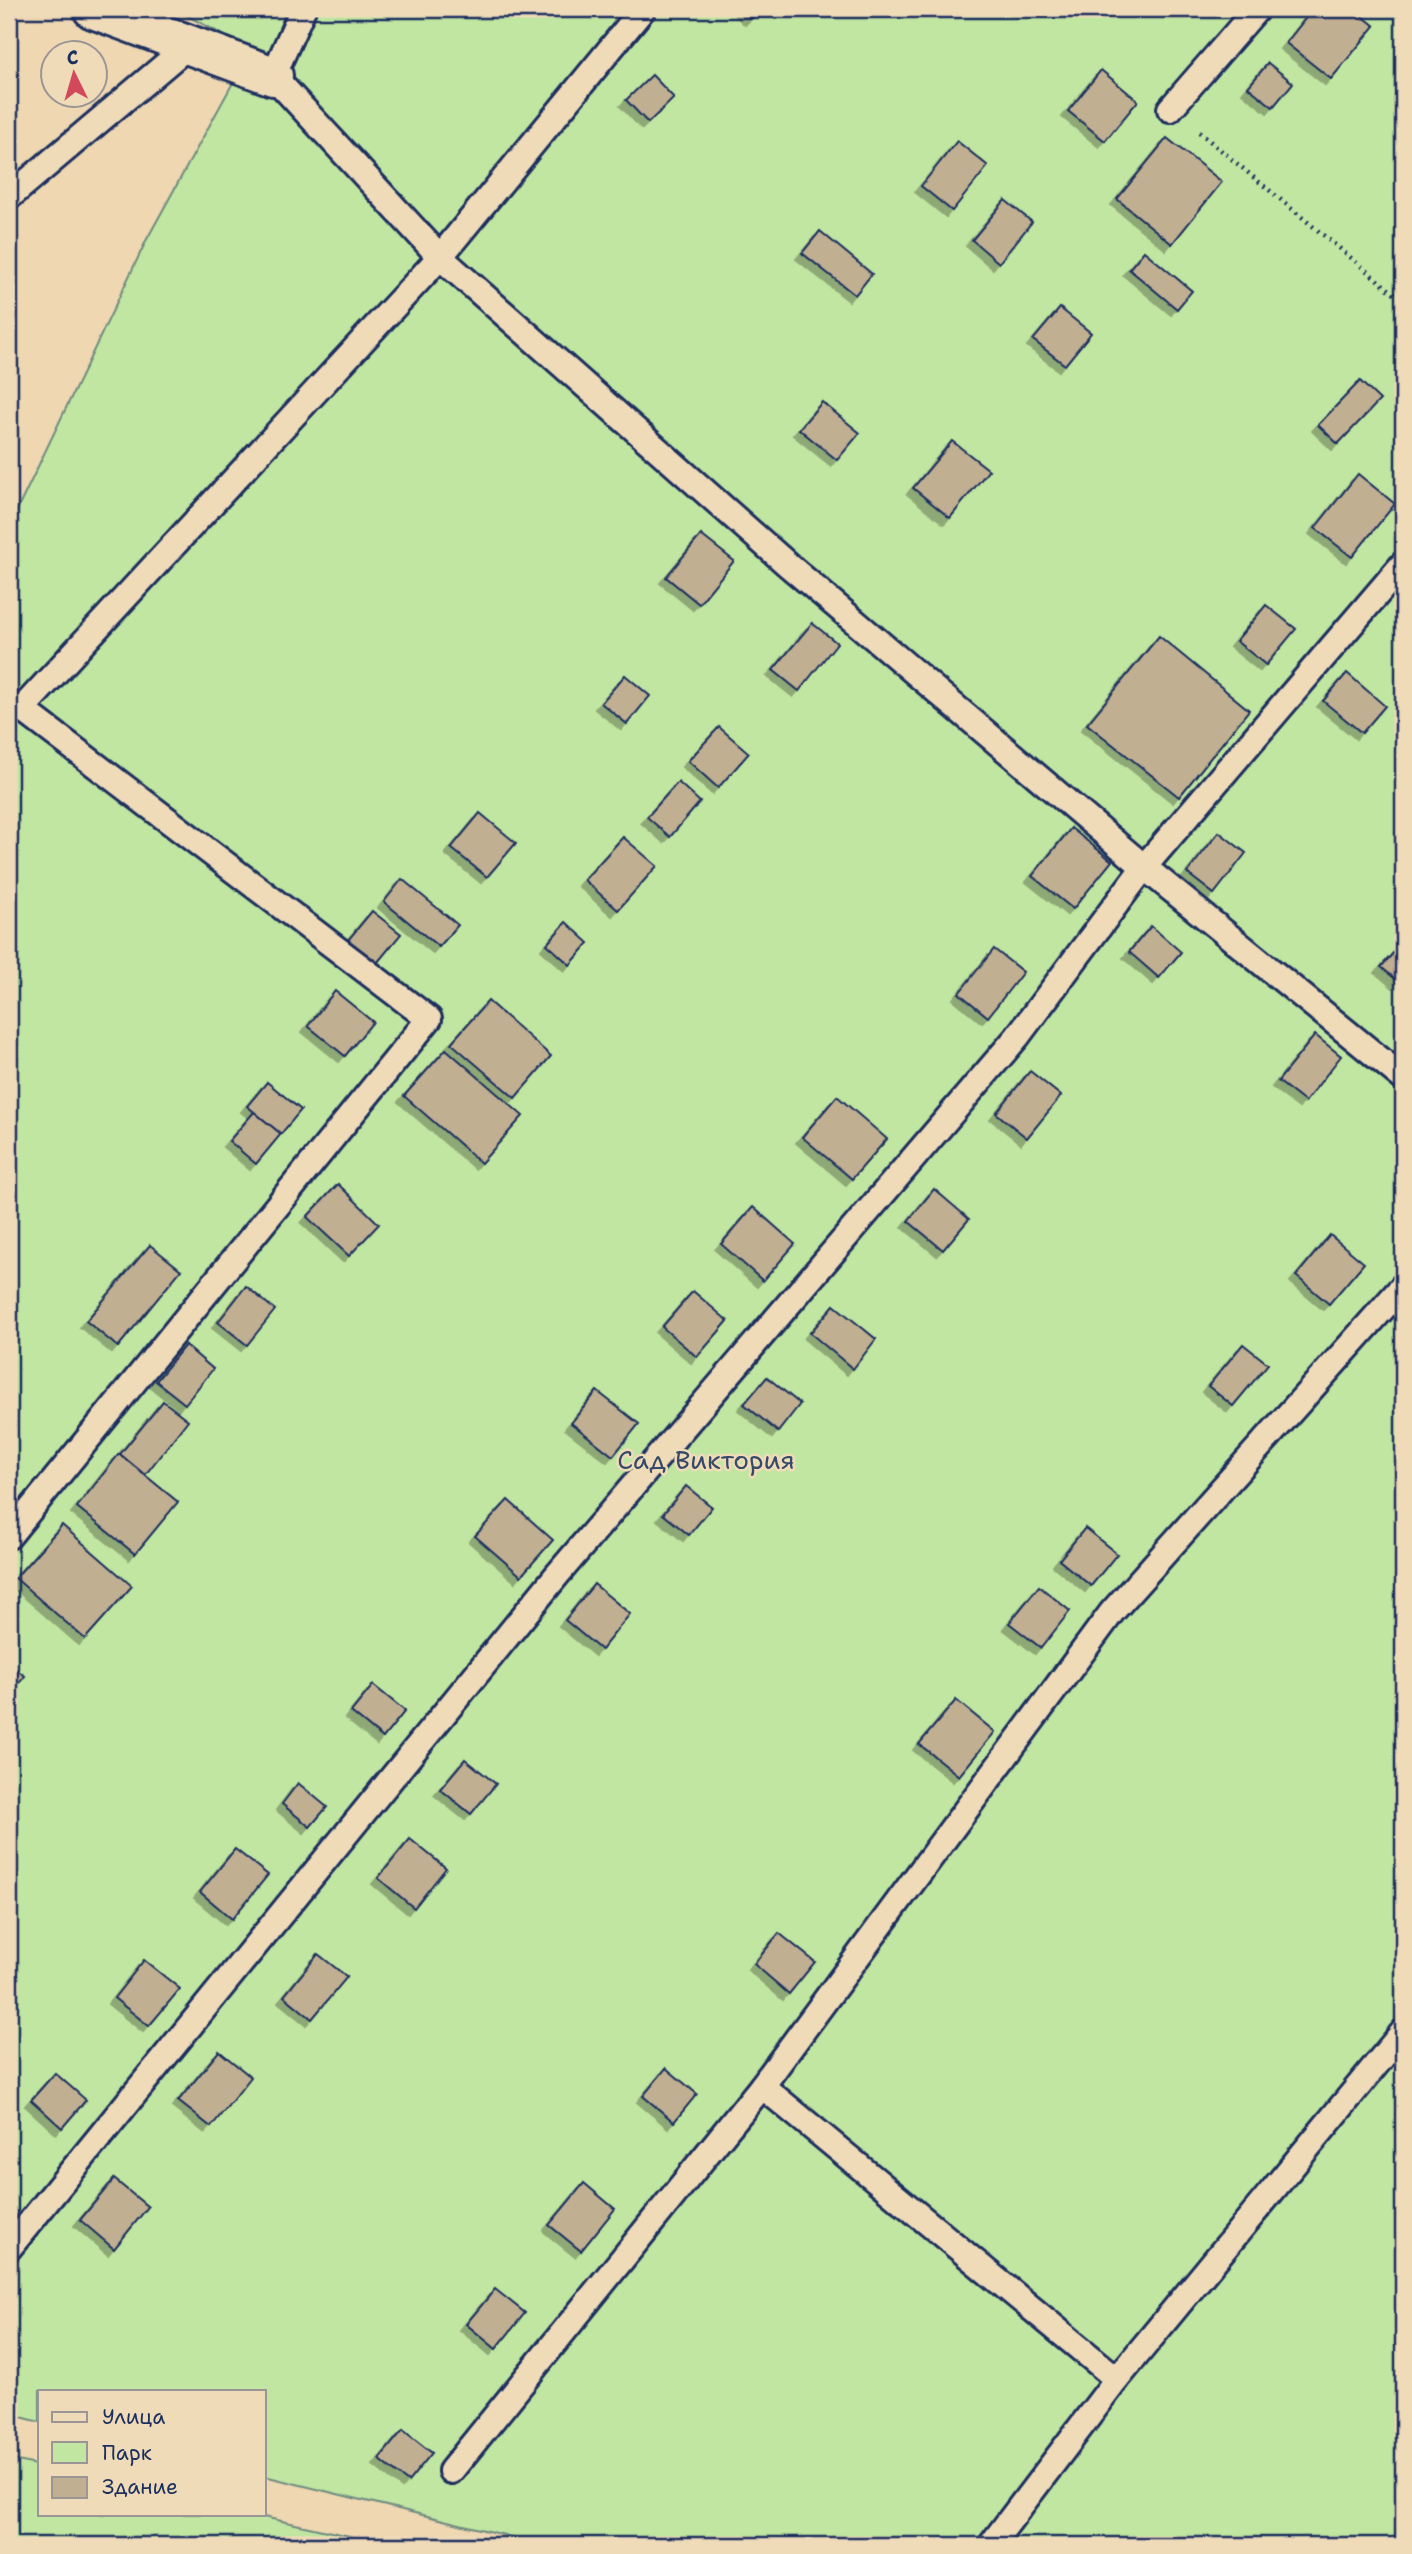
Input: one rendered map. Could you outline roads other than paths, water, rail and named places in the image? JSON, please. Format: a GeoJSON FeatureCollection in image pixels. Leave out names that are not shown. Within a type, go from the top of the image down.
{"type":"FeatureCollection","features":[{"type":"Feature","properties":{"kind":"street"},"geometry":{"type":"LineString","coordinates":[[93,9],[273,76]]}},
{"type":"Feature","properties":{"kind":"lane"},"geometry":{"type":"LineString","coordinates":[[303,9],[273,76],[440,257],[787,564],[1144,867],[1403,1078]]}},
{"type":"Feature","properties":{"kind":"lane"},"geometry":{"type":"LineString","coordinates":[[9,1536],[429,1019],[22,709],[440,257],[643,9]]}},
{"type":"Feature","properties":{"kind":"lane"},"geometry":{"type":"LineString","coordinates":[[1170,109],[1257,9]]}},
{"type":"Feature","properties":{"kind":"lane"},"geometry":{"type":"LineString","coordinates":[[9,197],[189,45]]}},
{"type":"Feature","properties":{"kind":"lane"},"geometry":{"type":"LineString","coordinates":[[9,2248],[557,1574],[1017,1037],[1144,867],[1403,564]]}},
{"type":"Feature","properties":{"kind":"lane"},"geometry":{"type":"LineString","coordinates":[[451,2471],[762,2086],[1112,1612],[1403,1286]]}},
{"type":"Feature","properties":{"kind":"lane"},"geometry":{"type":"LineString","coordinates":[[991,2545],[1117,2379],[1403,2032]]}},
{"type":"Feature","properties":{"kind":"lane"},"geometry":{"type":"LineString","coordinates":[[762,2086],[1117,2379]]}},
{"type":"Feature","properties":{"kind":"park label","name":"Сад Виктория"},"geometry":{"type":"Point","coordinates":[706,1459]}}]}
